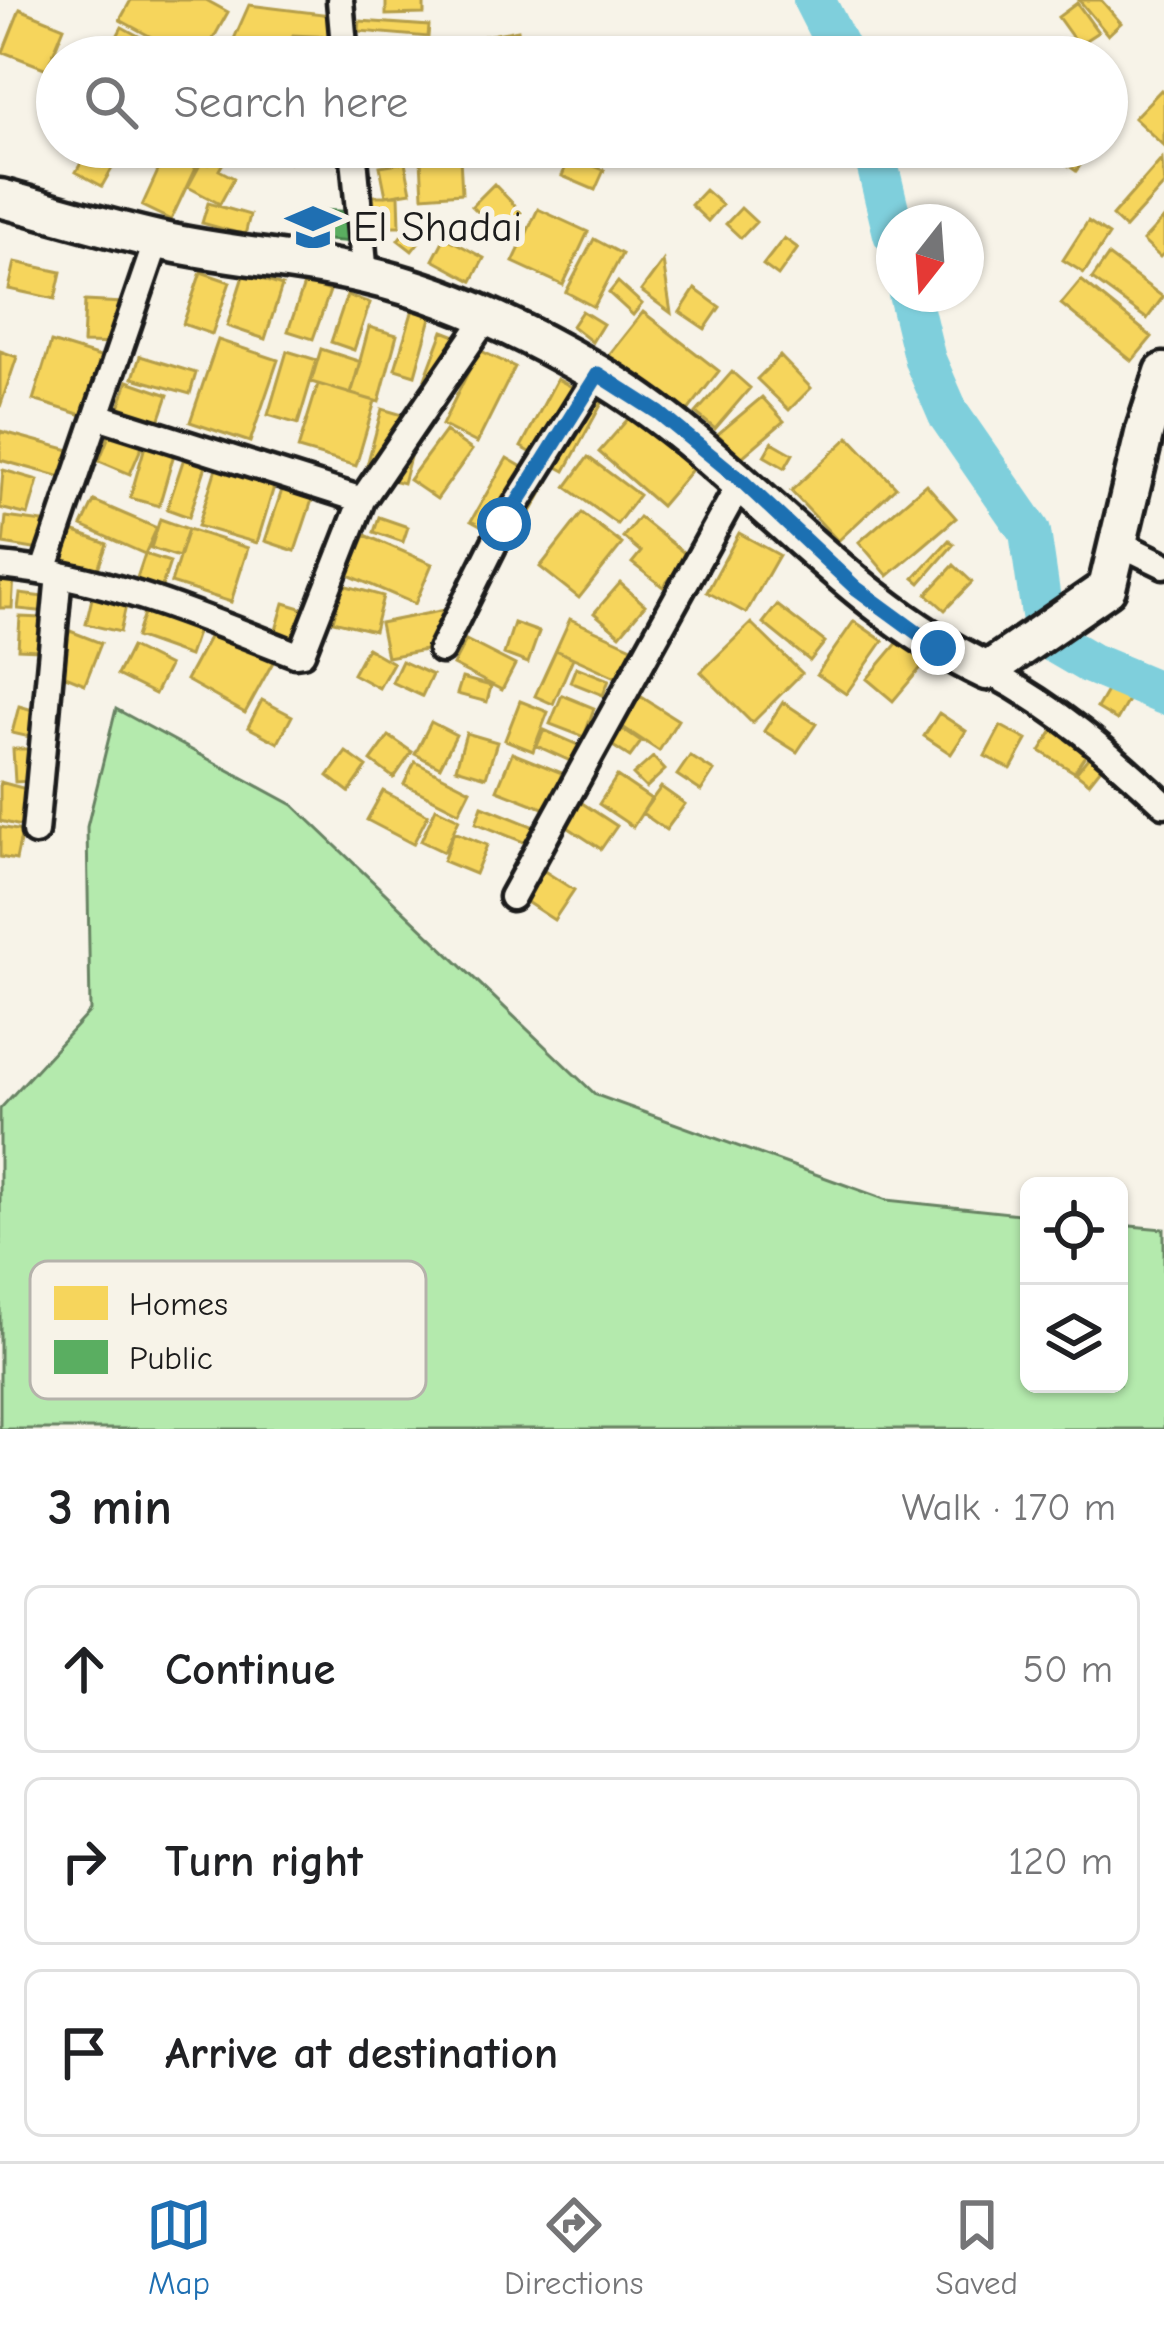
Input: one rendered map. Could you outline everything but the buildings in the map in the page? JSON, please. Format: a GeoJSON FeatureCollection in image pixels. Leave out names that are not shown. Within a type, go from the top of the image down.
{"type":"FeatureCollection","features":[{"type":"Feature","properties":{"kind":"street"},"geometry":{"type":"LineString","coordinates":[[340,0],[343,36]]}},
{"type":"Feature","properties":{"kind":"street"},"geometry":{"type":"LineString","coordinates":[[355,168],[365,275]]}},
{"type":"Feature","properties":{"kind":"street"},"geometry":{"type":"LineString","coordinates":[[0,198],[157,240],[365,275],[489,314],[659,413],[742,481],[856,588],[938,648],[1043,701],[1092,737],[1164,804]]}},
{"type":"Feature","properties":{"kind":"street"},"geometry":{"type":"LineString","coordinates":[[35,832],[52,572],[157,240]]}},
{"type":"Feature","properties":{"kind":"street"},"geometry":{"type":"LineString","coordinates":[[0,566],[52,572],[140,596],[302,653],[362,500],[489,314]]}},
{"type":"Feature","properties":{"kind":"street"},"geometry":{"type":"LineString","coordinates":[[441,650],[504,524],[598,374]]}},
{"type":"Feature","properties":{"kind":"street"},"geometry":{"type":"LineString","coordinates":[[987,671],[1107,588],[1162,375]]}},
{"type":"Feature","properties":{"kind":"street"},"geometry":{"type":"LineString","coordinates":[[98,416],[362,500]]}},
{"type":"Feature","properties":{"kind":"street"},"geometry":{"type":"LineString","coordinates":[[512,897],[742,481]]}},
{"type":"Feature","properties":{"kind":"street"},"geometry":{"type":"LineString","coordinates":[[1118,543],[1164,565]]}},
{"type":"Feature","properties":{"kind":"green space"},"geometry":{"type":"Polygon","coordinates":[[[116,709],[293,805],[596,1095],[887,1200],[1020,1214],[1020,1393],[1128,1393],[1128,1226],[1164,1229],[1164,1429],[0,1429],[0,1109],[90,1011],[87,827],[116,709]]]}},
{"type":"Feature","properties":{"kind":"waterway"},"geometry":{"type":"LineString","coordinates":[[814,0],[832,36]]}},
{"type":"Feature","properties":{"kind":"waterway"},"geometry":{"type":"LineString","coordinates":[[878,168],[887,204]]}},
{"type":"Feature","properties":{"kind":"waterway"},"geometry":{"type":"LineString","coordinates":[[913,312],[925,360],[949,415],[1030,532],[1043,621],[1054,642],[1164,694]]}},
{"type":"Feature","properties":{"kind":"place","name":"El Shadai"},"geometry":{"type":"Point","coordinates":[313,227]}},
{"type":"Feature","properties":{"kind":"route"},"geometry":{"type":"LineString","coordinates":[[504,524],[598,374],[659,413],[742,481],[856,588],[938,648]]}}]}
